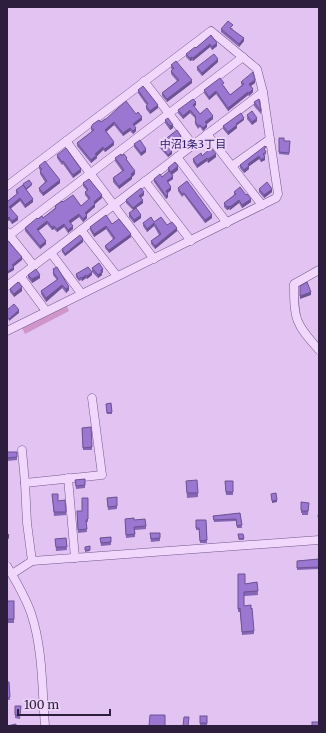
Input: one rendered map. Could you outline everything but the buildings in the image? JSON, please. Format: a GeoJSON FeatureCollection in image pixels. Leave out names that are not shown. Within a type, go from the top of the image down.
{"type":"FeatureCollection","features":[{"type":"Feature","properties":{"kind":"street"},"geometry":{"type":"LineString","coordinates":[[7,186],[211,30],[257,69],[263,92],[270,139],[278,194],[276,198],[191,241],[81,293],[7,331]]}},
{"type":"Feature","properties":{"kind":"street"},"geometry":{"type":"LineString","coordinates":[[34,266],[8,234],[243,57]]}},
{"type":"Feature","properties":{"kind":"street"},"geometry":{"type":"LineString","coordinates":[[144,81],[193,145]]}},
{"type":"Feature","properties":{"kind":"street"},"geometry":{"type":"LineString","coordinates":[[7,286],[263,92]]}},
{"type":"Feature","properties":{"kind":"street"},"geometry":{"type":"LineString","coordinates":[[207,134],[262,205]]}},
{"type":"Feature","properties":{"kind":"street"},"geometry":{"type":"LineString","coordinates":[[232,166],[270,139]]}},
{"type":"Feature","properties":{"kind":"street"},"geometry":{"type":"LineString","coordinates":[[66,141],[89,174],[154,258]]}},
{"type":"Feature","properties":{"kind":"street"},"geometry":{"type":"LineString","coordinates":[[177,157],[227,223]]}},
{"type":"Feature","properties":{"kind":"street"},"geometry":{"type":"LineString","coordinates":[[145,182],[191,241]]}},
{"type":"Feature","properties":{"kind":"street"},"geometry":{"type":"LineString","coordinates":[[81,230],[117,276]]}},
{"type":"Feature","properties":{"kind":"street"},"geometry":{"type":"LineString","coordinates":[[51,253],[81,293]]}},
{"type":"Feature","properties":{"kind":"street"},"geometry":{"type":"LineString","coordinates":[[319,270],[294,284],[294,310],[297,322],[303,333],[319,350]]}},
{"type":"Feature","properties":{"kind":"street"},"geometry":{"type":"LineString","coordinates":[[20,276],[46,311]]}},
{"type":"Feature","properties":{"kind":"street"},"geometry":{"type":"LineString","coordinates":[[25,483],[102,475],[92,398]]}},
{"type":"Feature","properties":{"kind":"street"},"geometry":{"type":"LineString","coordinates":[[22,450],[27,523],[32,561]]}},
{"type":"Feature","properties":{"kind":"street"},"geometry":{"type":"LineString","coordinates":[[68,478],[75,558]]}},
{"type":"Feature","properties":{"kind":"street"},"geometry":{"type":"LineString","coordinates":[[12,574],[32,561],[319,540]]}},
{"type":"Feature","properties":{"kind":"street"},"geometry":{"type":"LineString","coordinates":[[7,566],[31,612],[40,656],[45,726]]}},
{"type":"Feature","properties":{"kind":"shaded area"},"geometry":{"type":"Polygon","coordinates":[[[66,304],[69,311],[25,334],[22,328],[66,304]]]}},
{"type":"Feature","properties":{"kind":"district","name":"中沼1条3丁目"},"geometry":{"type":"Point","coordinates":[193,144]}}]}
